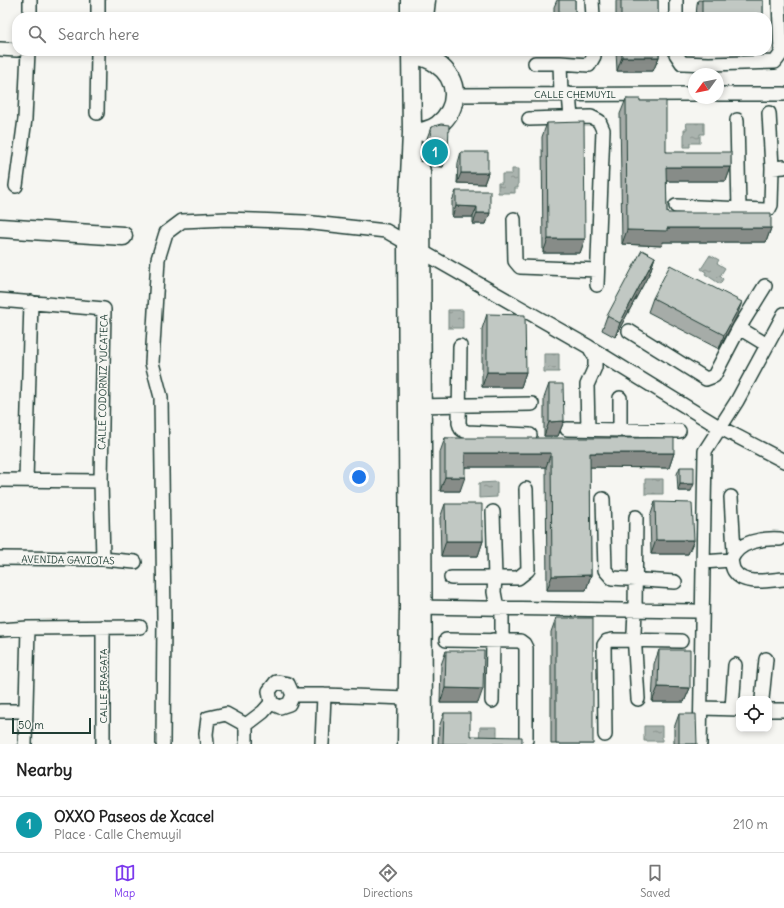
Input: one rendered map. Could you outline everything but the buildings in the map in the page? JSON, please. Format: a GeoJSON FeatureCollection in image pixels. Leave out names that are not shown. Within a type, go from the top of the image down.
{"type":"FeatureCollection","features":[{"type":"Feature","properties":{"kind":"main road"},"geometry":{"type":"LineString","coordinates":[[410,0],[410,12]]}},
{"type":"Feature","properties":{"kind":"main road"},"geometry":{"type":"LineString","coordinates":[[425,12],[426,0]]}},
{"type":"Feature","properties":{"kind":"main road"},"geometry":{"type":"LineString","coordinates":[[416,56],[414,246],[416,607],[423,744]]}},
{"type":"Feature","properties":{"kind":"main road"},"geometry":{"type":"LineString","coordinates":[[416,132],[428,130],[437,126],[446,118],[451,109],[455,95],[450,79],[444,70],[436,63],[422,56]]}},
{"type":"Feature","properties":{"kind":"main road"},"geometry":{"type":"LineString","coordinates":[[0,228],[123,236]]}},
{"type":"Feature","properties":{"kind":"main road"},"geometry":{"type":"LineString","coordinates":[[407,744],[407,698],[416,607]]}},
{"type":"Feature","properties":{"kind":"street"},"geometry":{"type":"LineString","coordinates":[[30,0],[30,12]]}},
{"type":"Feature","properties":{"kind":"street"},"geometry":{"type":"LineString","coordinates":[[98,0],[98,12]]}},
{"type":"Feature","properties":{"kind":"street"},"geometry":{"type":"LineString","coordinates":[[592,0],[593,12]]}},
{"type":"Feature","properties":{"kind":"street"},"geometry":{"type":"LineString","coordinates":[[676,0],[676,12]]}},
{"type":"Feature","properties":{"kind":"street"},"geometry":{"type":"LineString","coordinates":[[718,68],[775,62],[781,54],[779,0]]}},
{"type":"Feature","properties":{"kind":"street"},"geometry":{"type":"LineString","coordinates":[[0,49],[12,50]]}},
{"type":"Feature","properties":{"kind":"street"},"geometry":{"type":"LineString","coordinates":[[16,186],[25,119],[28,56]]}},
{"type":"Feature","properties":{"kind":"street"},"geometry":{"type":"LineString","coordinates":[[97,113],[98,56]]}},
{"type":"Feature","properties":{"kind":"street"},"geometry":{"type":"LineString","coordinates":[[535,63],[589,65],[594,56]]}},
{"type":"Feature","properties":{"kind":"street"},"geometry":{"type":"LineString","coordinates":[[677,56],[682,63],[704,68]]}},
{"type":"Feature","properties":{"kind":"street"},"geometry":{"type":"LineString","coordinates":[[560,63],[571,118]]}},
{"type":"Feature","properties":{"kind":"street","name":"CALLE CHEMUYIL"},"geometry":{"type":"LineString","coordinates":[[455,95],[688,94]]}},
{"type":"Feature","properties":{"kind":"street"},"geometry":{"type":"LineString","coordinates":[[724,94],[784,94]]}},
{"type":"Feature","properties":{"kind":"street"},"geometry":{"type":"LineString","coordinates":[[676,206],[769,209],[778,167],[769,113]]}},
{"type":"Feature","properties":{"kind":"street"},"geometry":{"type":"LineString","coordinates":[[530,119],[591,118],[598,121],[603,130],[597,285]]}},
{"type":"Feature","properties":{"kind":"street"},"geometry":{"type":"LineString","coordinates":[[737,120],[739,209]]}},
{"type":"Feature","properties":{"kind":"street"},"geometry":{"type":"LineString","coordinates":[[163,744],[164,617],[161,397],[152,363],[158,259],[166,233],[182,221],[228,219],[296,221],[386,231],[588,347],[719,427],[784,461]]}},
{"type":"Feature","properties":{"kind":"street"},"geometry":{"type":"LineString","coordinates":[[514,219],[515,261],[520,267],[598,270]]}},
{"type":"Feature","properties":{"kind":"street"},"geometry":{"type":"LineString","coordinates":[[629,330],[706,379],[714,376],[738,328],[765,286]]}},
{"type":"Feature","properties":{"kind":"street","name":"CALLE CODORNIZ YUCATECA"},"geometry":{"type":"LineString","coordinates":[[0,300],[104,309],[101,481],[103,559]]}},
{"type":"Feature","properties":{"kind":"street"},"geometry":{"type":"LineString","coordinates":[[26,480],[30,302]]}},
{"type":"Feature","properties":{"kind":"street"},"geometry":{"type":"LineString","coordinates":[[700,744],[704,451],[737,401],[784,314]]}},
{"type":"Feature","properties":{"kind":"street"},"geometry":{"type":"LineString","coordinates":[[738,328],[767,345]]}},
{"type":"Feature","properties":{"kind":"street"},"geometry":{"type":"LineString","coordinates":[[460,346],[459,423],[461,429],[467,432],[530,435]]}},
{"type":"Feature","properties":{"kind":"street"},"geometry":{"type":"LineString","coordinates":[[588,347],[595,358],[595,367],[587,385],[588,429]]}},
{"type":"Feature","properties":{"kind":"street"},"geometry":{"type":"LineString","coordinates":[[620,398],[620,430]]}},
{"type":"Feature","properties":{"kind":"street"},"geometry":{"type":"LineString","coordinates":[[415,406],[532,404]]}},
{"type":"Feature","properties":{"kind":"street"},"geometry":{"type":"LineString","coordinates":[[567,429],[679,431]]}},
{"type":"Feature","properties":{"kind":"street"},"geometry":{"type":"LineString","coordinates":[[0,480],[101,481]]}},
{"type":"Feature","properties":{"kind":"street"},"geometry":{"type":"LineString","coordinates":[[451,578],[518,578],[528,570],[526,489]]}},
{"type":"Feature","properties":{"kind":"street"},"geometry":{"type":"LineString","coordinates":[[731,497],[732,556],[734,571],[741,578],[754,580],[784,579]]}},
{"type":"Feature","properties":{"kind":"street"},"geometry":{"type":"LineString","coordinates":[[604,499],[605,570],[612,578],[675,582]]}},
{"type":"Feature","properties":{"kind":"street"},"geometry":{"type":"LineString","coordinates":[[492,701],[498,640],[499,608],[494,592],[493,512]]}},
{"type":"Feature","properties":{"kind":"street"},"geometry":{"type":"LineString","coordinates":[[636,517],[634,633],[638,699]]}},
{"type":"Feature","properties":{"kind":"street"},"geometry":{"type":"LineString","coordinates":[[703,562],[732,556],[750,542],[780,539]]}},
{"type":"Feature","properties":{"kind":"street","name":"AVENIDA GAVIOTAS"},"geometry":{"type":"LineString","coordinates":[[0,558],[103,559],[135,562]]}},
{"type":"Feature","properties":{"kind":"street"},"geometry":{"type":"LineString","coordinates":[[416,607],[694,611]]}},
{"type":"Feature","properties":{"kind":"street","name":"CALLE FRAGATA"},"geometry":{"type":"LineString","coordinates":[[103,627],[103,744]]}},
{"type":"Feature","properties":{"kind":"street"},"geometry":{"type":"LineString","coordinates":[[0,630],[28,628],[140,627]]}},
{"type":"Feature","properties":{"kind":"street"},"geometry":{"type":"LineString","coordinates":[[25,744],[28,628]]}},
{"type":"Feature","properties":{"kind":"street"},"geometry":{"type":"LineString","coordinates":[[446,640],[520,641],[524,644],[526,648],[526,740]]}},
{"type":"Feature","properties":{"kind":"street"},"geometry":{"type":"LineString","coordinates":[[605,735],[604,645],[607,641],[681,641]]}},
{"type":"Feature","properties":{"kind":"street"},"geometry":{"type":"LineString","coordinates":[[762,696],[766,659]]}},
{"type":"Feature","properties":{"kind":"street"},"geometry":{"type":"LineString","coordinates":[[701,708],[735,709],[735,665]]}},
{"type":"Feature","properties":{"kind":"street"},"geometry":{"type":"LineString","coordinates":[[276,682],[288,684],[293,695],[289,704],[280,706],[271,703],[269,691],[276,682]]}},
{"type":"Feature","properties":{"kind":"street"},"geometry":{"type":"LineString","coordinates":[[293,695],[407,698]]}},
{"type":"Feature","properties":{"kind":"street"},"geometry":{"type":"LineString","coordinates":[[322,744],[324,695]]}},
{"type":"Feature","properties":{"kind":"street"},"geometry":{"type":"LineString","coordinates":[[246,725],[263,712],[271,703]]}},
{"type":"Feature","properties":{"kind":"street"},"geometry":{"type":"LineString","coordinates":[[772,710],[784,710]]}},
{"type":"Feature","properties":{"kind":"street"},"geometry":{"type":"LineString","coordinates":[[0,711],[26,711]]}},
{"type":"Feature","properties":{"kind":"street"},"geometry":{"type":"LineString","coordinates":[[207,744],[206,734],[208,718],[226,714],[246,725]]}},
{"type":"Feature","properties":{"kind":"street"},"geometry":{"type":"LineString","coordinates":[[246,725],[246,744]]}},
{"type":"Feature","properties":{"kind":"water"},"geometry":{"type":"Polygon","coordinates":[[[686,123],[704,123],[704,134],[700,134],[700,143],[690,143],[690,147],[684,147],[684,129],[687,129],[686,123]]]}},
{"type":"Feature","properties":{"kind":"water"},"geometry":{"type":"Polygon","coordinates":[[[512,169],[518,169],[518,188],[515,188],[515,193],[498,193],[498,183],[502,183],[502,174],[512,174],[512,169]]]}},
{"type":"Feature","properties":{"kind":"water"},"geometry":{"type":"Polygon","coordinates":[[[710,255],[719,260],[717,263],[725,268],[720,276],[723,279],[720,284],[705,274],[706,272],[701,269],[710,255]]]}},
{"type":"Feature","properties":{"kind":"water"},"geometry":{"type":"Polygon","coordinates":[[[448,310],[463,310],[463,328],[448,328],[448,310]]]}},
{"type":"Feature","properties":{"kind":"water"},"geometry":{"type":"Polygon","coordinates":[[[544,354],[559,354],[559,372],[544,372],[544,354]]]}},
{"type":"Feature","properties":{"kind":"water"},"geometry":{"type":"Polygon","coordinates":[[[645,479],[663,479],[663,494],[645,494],[645,479]]]}},
{"type":"Feature","properties":{"kind":"water"},"geometry":{"type":"Polygon","coordinates":[[[497,482],[497,497],[479,498],[479,483],[497,482]]]}},
{"type":"Feature","properties":{"kind":"water"},"geometry":{"type":"Polygon","coordinates":[[[644,726],[662,726],[662,741],[644,741],[644,726]]]}},
{"type":"Feature","properties":{"kind":"water"},"geometry":{"type":"Polygon","coordinates":[[[480,727],[497,727],[497,742],[479,741],[480,727]]]}},
{"type":"Feature","properties":{"kind":"place","name":"OXXO Paseos de Xcacel"},"geometry":{"type":"Point","coordinates":[435,152]}}]}
